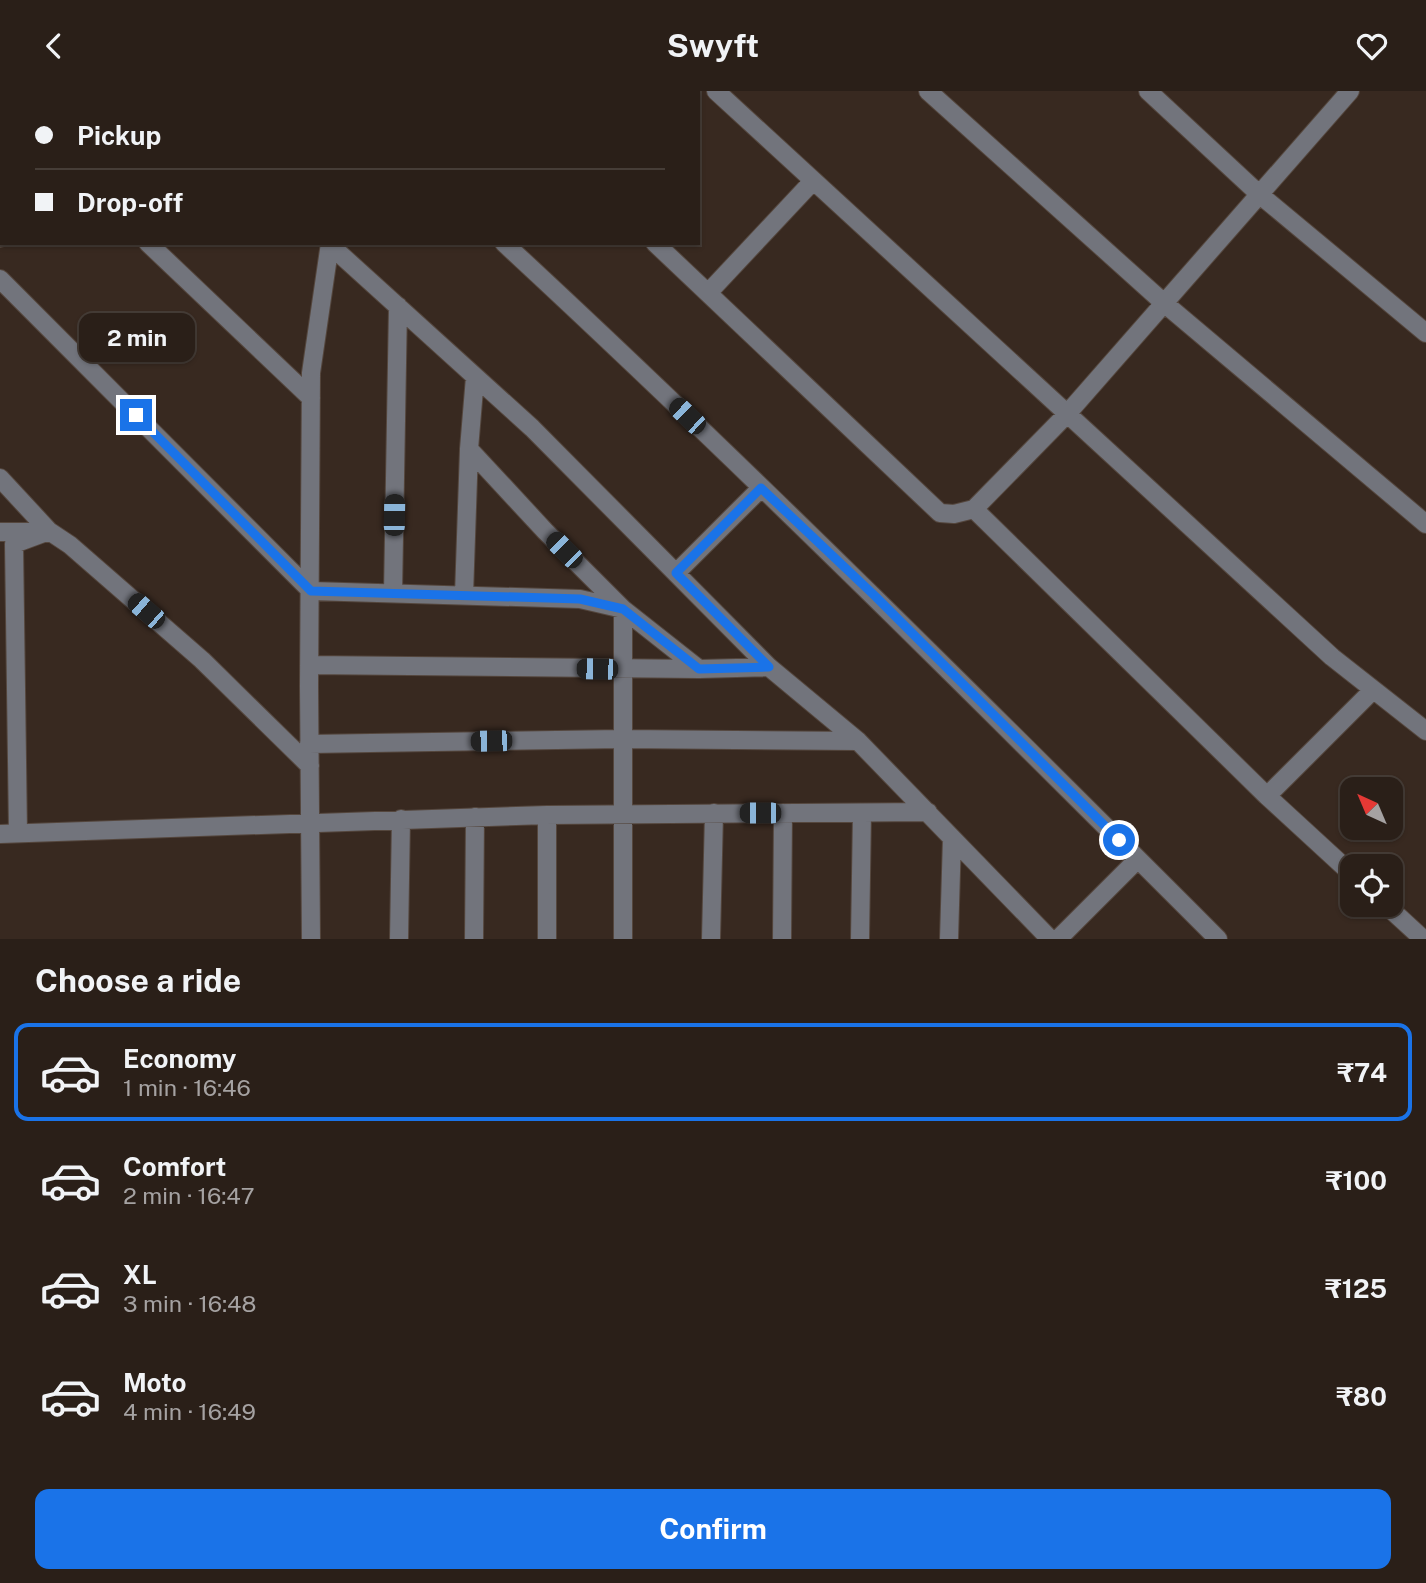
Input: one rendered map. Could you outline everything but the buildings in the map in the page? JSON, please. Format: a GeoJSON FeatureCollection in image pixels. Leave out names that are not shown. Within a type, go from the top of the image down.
{"type":"FeatureCollection","features":[{"type":"Feature","properties":{"kind":"street"},"geometry":{"type":"LineString","coordinates":[[928,91],[1164,303],[1426,524]]}},
{"type":"Feature","properties":{"kind":"street"},"geometry":{"type":"LineString","coordinates":[[1148,91],[1259,194],[1426,333]]}},
{"type":"Feature","properties":{"kind":"street"},"geometry":{"type":"LineString","coordinates":[[657,245],[940,513],[954,514],[974,509],[1067,414],[1350,91]]}},
{"type":"Feature","properties":{"kind":"street"},"geometry":{"type":"LineString","coordinates":[[722,93],[813,181],[1322,648],[1426,730]]}},
{"type":"Feature","properties":{"kind":"street"},"geometry":{"type":"LineString","coordinates":[[708,293],[813,181]]}},
{"type":"Feature","properties":{"kind":"street"},"geometry":{"type":"LineString","coordinates":[[311,939],[311,373],[330,245]]}},
{"type":"Feature","properties":{"kind":"street"},"geometry":{"type":"LineString","coordinates":[[331,245],[532,428],[769,667],[859,741],[1050,939]]}},
{"type":"Feature","properties":{"kind":"street"},"geometry":{"type":"LineString","coordinates":[[506,245],[623,353],[914,635],[1218,939]]}},
{"type":"Feature","properties":{"kind":"street"},"geometry":{"type":"LineString","coordinates":[[155,246],[311,398]]}},
{"type":"Feature","properties":{"kind":"street"},"geometry":{"type":"LineString","coordinates":[[0,279],[311,591],[580,599],[623,609]]}},
{"type":"Feature","properties":{"kind":"street"},"geometry":{"type":"LineString","coordinates":[[393,593],[398,306]]}},
{"type":"Feature","properties":{"kind":"street"},"geometry":{"type":"LineString","coordinates":[[464,594],[469,449],[475,377]]}},
{"type":"Feature","properties":{"kind":"street"},"geometry":{"type":"LineString","coordinates":[[469,449],[545,531],[623,609],[699,669]]}},
{"type":"Feature","properties":{"kind":"street"},"geometry":{"type":"LineString","coordinates":[[0,478],[49,531],[71,545],[202,660],[310,766]]}},
{"type":"Feature","properties":{"kind":"street"},"geometry":{"type":"LineString","coordinates":[[676,573],[761,488]]}},
{"type":"Feature","properties":{"kind":"street"},"geometry":{"type":"LineString","coordinates":[[974,509],[1267,796],[1340,863]]}},
{"type":"Feature","properties":{"kind":"street"},"geometry":{"type":"LineString","coordinates":[[0,532],[49,531]]}},
{"type":"Feature","properties":{"kind":"street"},"geometry":{"type":"LineString","coordinates":[[49,531],[14,544],[9,833],[310,821],[623,813],[928,812]]}},
{"type":"Feature","properties":{"kind":"street"},"geometry":{"type":"LineString","coordinates":[[623,609],[623,939]]}},
{"type":"Feature","properties":{"kind":"street"},"geometry":{"type":"LineString","coordinates":[[309,665],[623,669],[769,667]]}},
{"type":"Feature","properties":{"kind":"street"},"geometry":{"type":"LineString","coordinates":[[1267,796],[1373,690]]}},
{"type":"Feature","properties":{"kind":"street"},"geometry":{"type":"LineString","coordinates":[[309,744],[621,739],[859,741]]}},
{"type":"Feature","properties":{"kind":"street"},"geometry":{"type":"LineString","coordinates":[[711,939],[714,813]]}},
{"type":"Feature","properties":{"kind":"street"},"geometry":{"type":"LineString","coordinates":[[782,939],[783,813]]}},
{"type":"Feature","properties":{"kind":"street"},"geometry":{"type":"LineString","coordinates":[[860,939],[862,813]]}},
{"type":"Feature","properties":{"kind":"street"},"geometry":{"type":"LineString","coordinates":[[547,815],[547,939]]}},
{"type":"Feature","properties":{"kind":"street"},"geometry":{"type":"LineString","coordinates":[[474,939],[475,817]]}},
{"type":"Feature","properties":{"kind":"street"},"geometry":{"type":"LineString","coordinates":[[400,939],[401,819]]}},
{"type":"Feature","properties":{"kind":"street"},"geometry":{"type":"LineString","coordinates":[[949,939],[953,838]]}},
{"type":"Feature","properties":{"kind":"street"},"geometry":{"type":"LineString","coordinates":[[1058,939],[1138,859]]}},
{"type":"Feature","properties":{"kind":"street"},"geometry":{"type":"LineString","coordinates":[[1399,917],[1423,939]]}},
{"type":"Feature","properties":{"kind":"route"},"geometry":{"type":"LineString","coordinates":[[136,415],[311,591],[464,594],[580,599],[604,603],[623,609],[699,669],[769,667],[676,573],[761,488],[876,597],[1119,840]]}}]}
